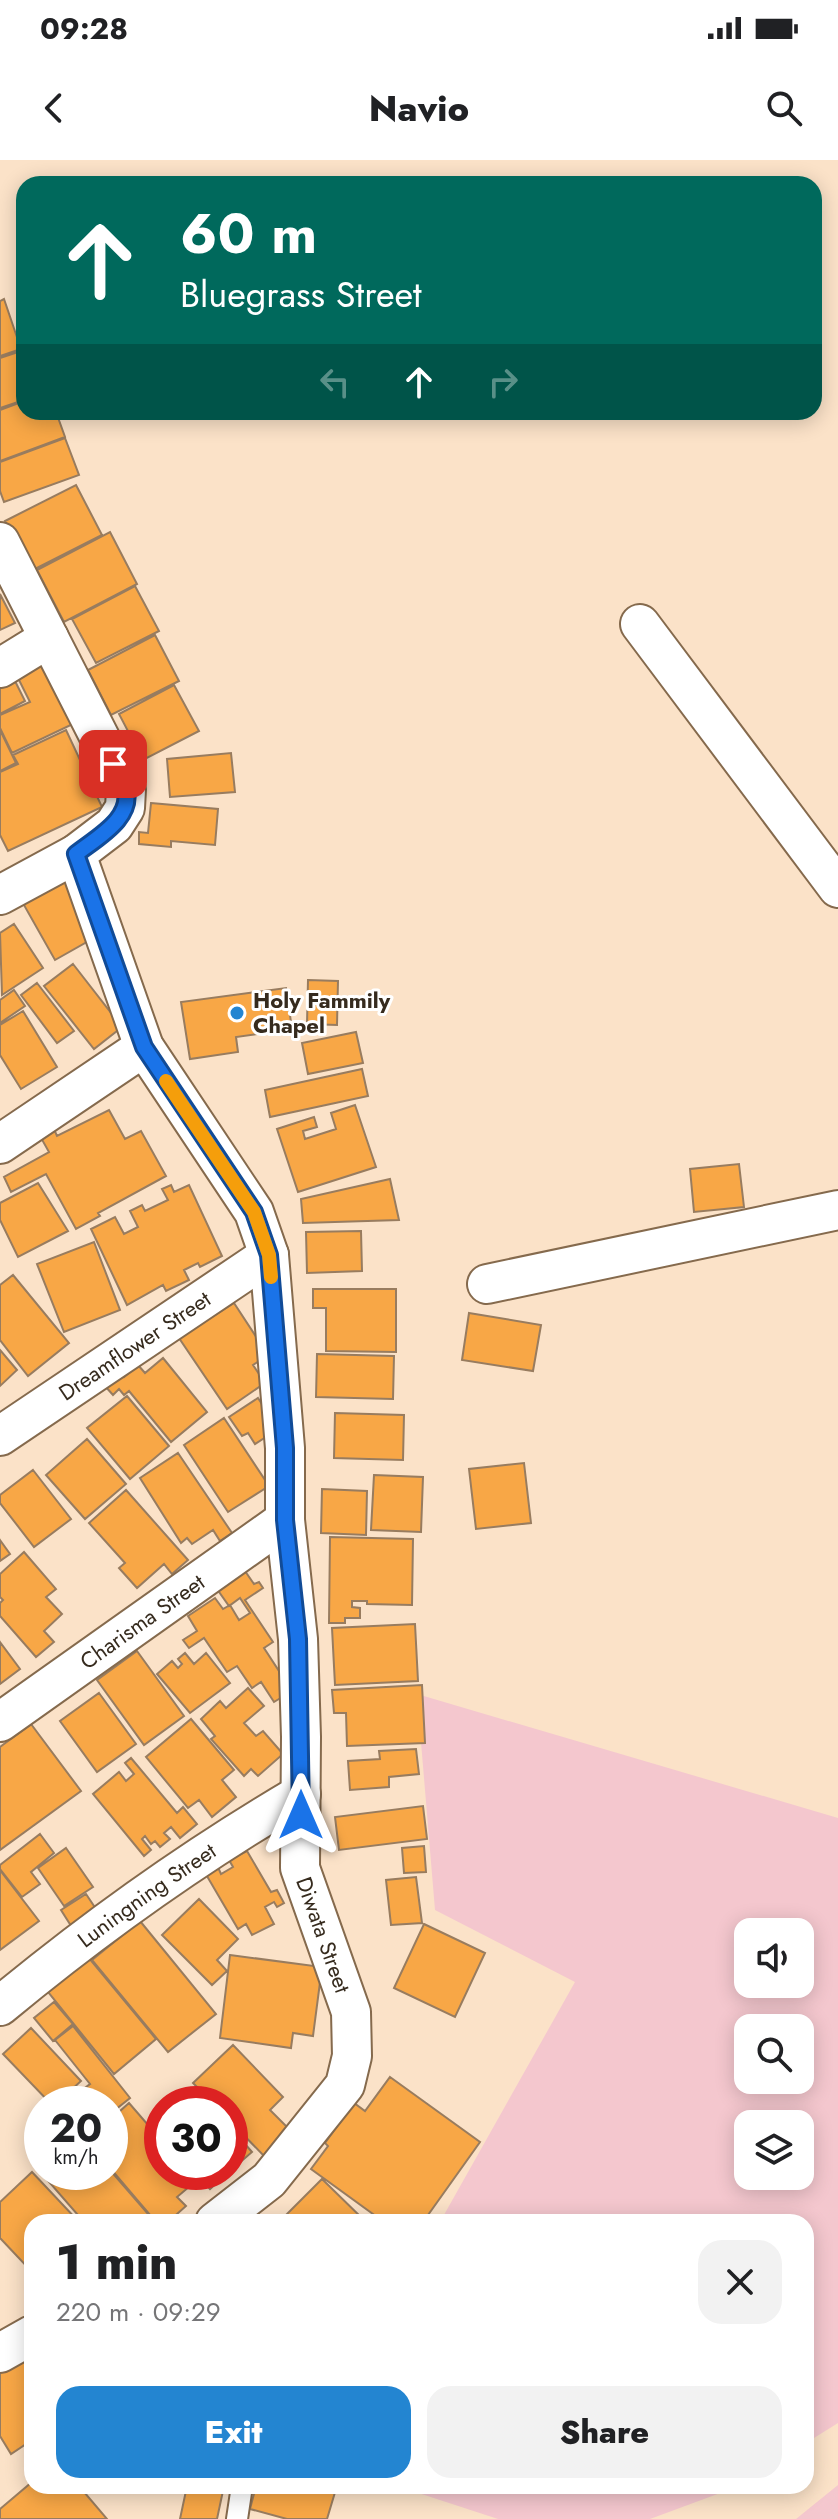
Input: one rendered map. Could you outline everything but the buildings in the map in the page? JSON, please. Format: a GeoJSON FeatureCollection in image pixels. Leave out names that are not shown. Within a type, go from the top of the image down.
{"type":"FeatureCollection","features":[{"type":"Feature","properties":{"kind":"street"},"geometry":{"type":"LineString","coordinates":[[0,542],[126,789],[125,808],[114,825],[76,854],[0,895]]}},
{"type":"Feature","properties":{"kind":"street"},"geometry":{"type":"LineString","coordinates":[[640,624],[838,888]]}},
{"type":"Feature","properties":{"kind":"street"},"geometry":{"type":"LineString","coordinates":[[0,668],[49,638]]}},
{"type":"Feature","properties":{"kind":"street","name":"Diwata Street"},"geometry":{"type":"LineString","coordinates":[[76,854],[144,1047],[254,1212],[269,1255],[285,1448],[285,1520],[298,1639],[300,1868],[351,2012],[352,2056],[345,2085],[269,2180],[225,2214]]}},
{"type":"Feature","properties":{"kind":"street"},"geometry":{"type":"LineString","coordinates":[[0,1144],[144,1047]]}},
{"type":"Feature","properties":{"kind":"street"},"geometry":{"type":"LineString","coordinates":[[487,1284],[838,1210]]}},
{"type":"Feature","properties":{"kind":"street","name":"Dreamflower Street"},"geometry":{"type":"LineString","coordinates":[[0,1436],[269,1255]]}},
{"type":"Feature","properties":{"kind":"street","name":"Charisma Street"},"geometry":{"type":"LineString","coordinates":[[0,1722],[285,1520]]}},
{"type":"Feature","properties":{"kind":"street","name":"Luningning Street"},"geometry":{"type":"LineString","coordinates":[[0,2006],[52,1963],[235,1832],[301,1794]]}},
{"type":"Feature","properties":{"kind":"street"},"geometry":{"type":"LineString","coordinates":[[0,2353],[24,2340]]}},
{"type":"Feature","properties":{"kind":"lane"},"geometry":{"type":"LineString","coordinates":[[237,2519],[241,2494]]}},
{"type":"Feature","properties":{"kind":"shaded area"},"geometry":{"type":"Polygon","coordinates":[[[417,1694],[838,1818],[838,2423],[814,2438],[814,2214],[444,2214],[575,1982],[435,1910],[417,1694]]]}},
{"type":"Feature","properties":{"kind":"shaded area"},"geometry":{"type":"Polygon","coordinates":[[[838,2485],[838,2519],[796,2519],[838,2485]]]}},
{"type":"Feature","properties":{"kind":"shaded area"},"geometry":{"type":"Polygon","coordinates":[[[421,2494],[718,2494],[650,2519],[498,2519],[421,2494]]]}},
{"type":"Feature","properties":{"kind":"slow traffic"},"geometry":{"type":"LineString","coordinates":[[166,1081],[254,1212],[269,1255],[271,1277]]}},
{"type":"Feature","properties":{"kind":"place","name":"Holy Fammily Chapel"},"geometry":{"type":"Point","coordinates":[237,1013]}},
{"type":"Feature","properties":{"kind":"route"},"geometry":{"type":"LineString","coordinates":[[113,764],[126,789],[125,808],[114,825],[76,854],[144,1047],[254,1212],[269,1255],[285,1448],[285,1520],[298,1639],[301,1815]]}}]}
